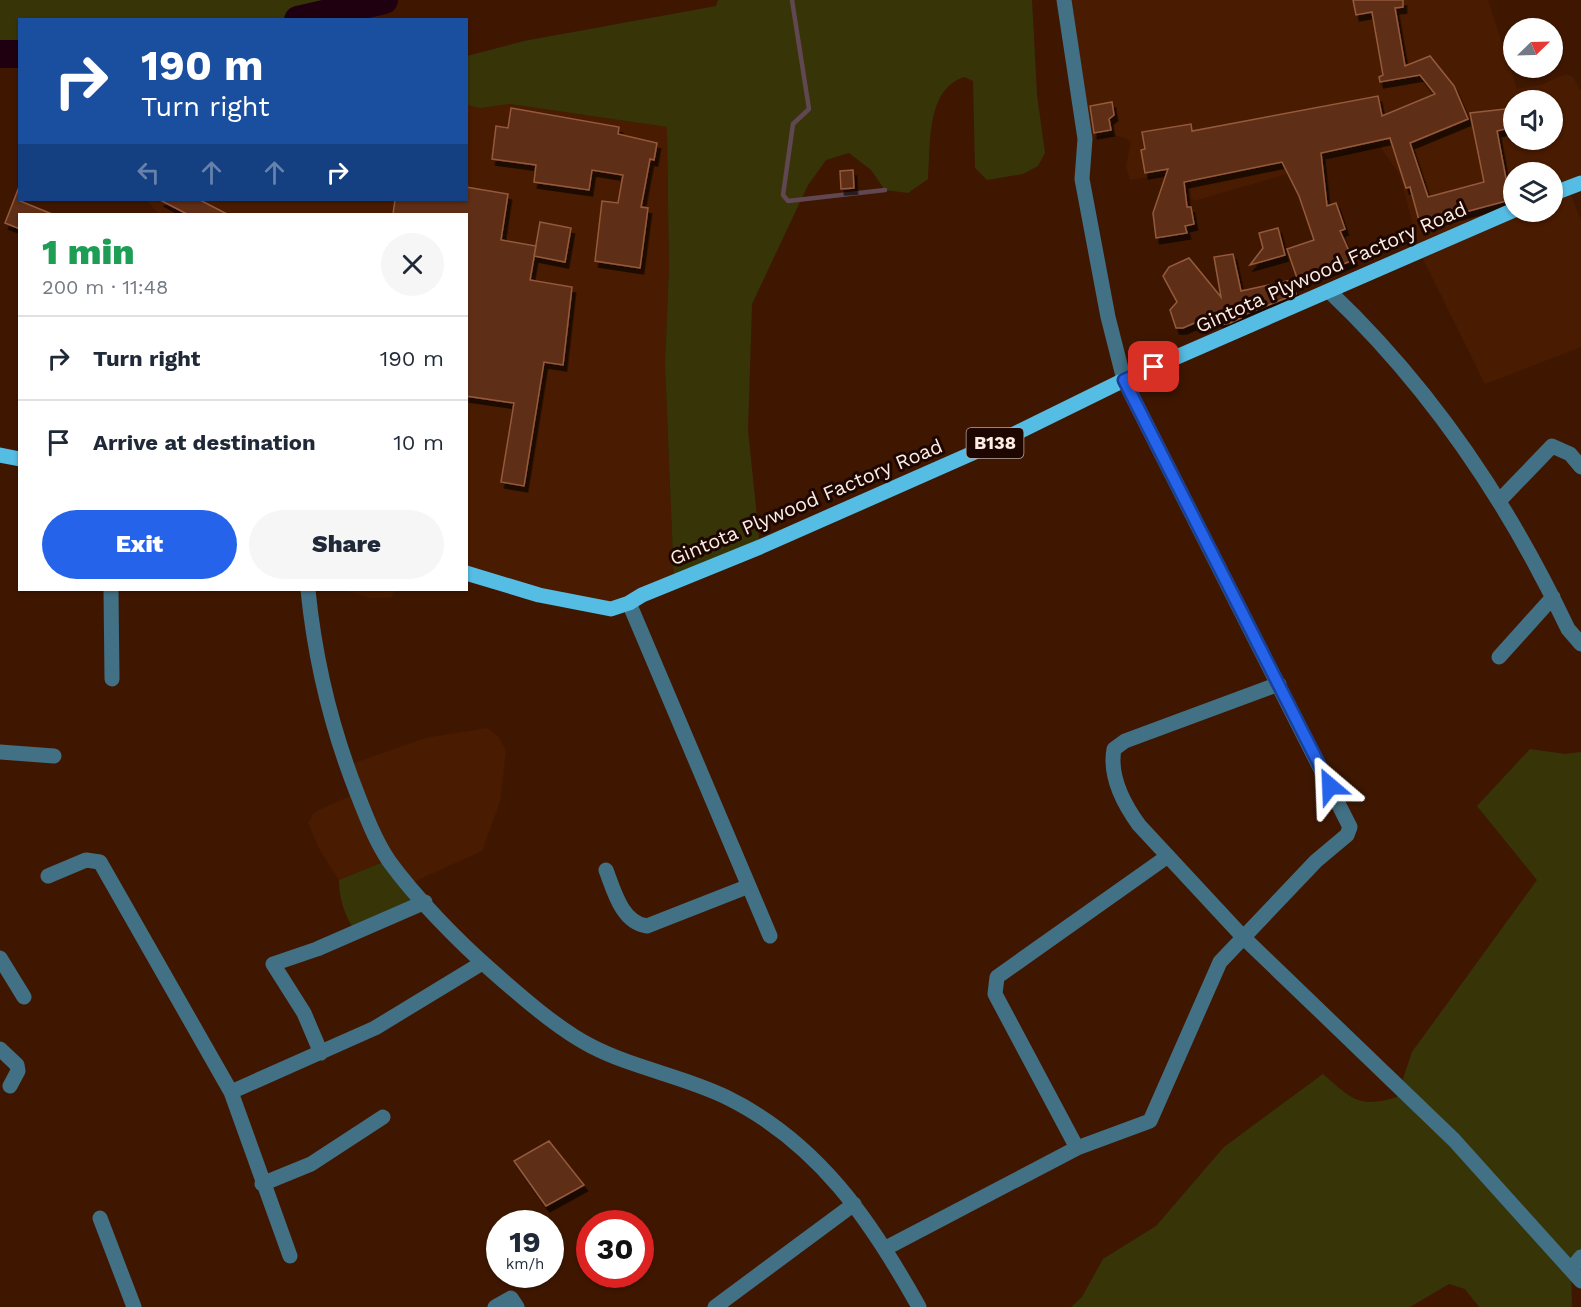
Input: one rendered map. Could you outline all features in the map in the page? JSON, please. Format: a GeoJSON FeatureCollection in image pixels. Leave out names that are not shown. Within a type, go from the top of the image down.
{"type":"FeatureCollection","features":[{"type":"Feature","properties":{"kind":"main road"},"geometry":{"type":"LineString","coordinates":[[1563,190],[1581,183]]}},
{"type":"Feature","properties":{"kind":"main road","name":"Gintota Plywood Factory Road"},"geometry":{"type":"LineString","coordinates":[[468,574],[539,595],[611,609],[629,603],[642,595],[760,547],[1000,441],[1124,380],[1503,215]]}},
{"type":"Feature","properties":{"kind":"main road"},"geometry":{"type":"LineString","coordinates":[[0,455],[18,459]]}},
{"type":"Feature","properties":{"kind":"street"},"geometry":{"type":"LineString","coordinates":[[886,1248],[1077,1148],[1150,1121],[1220,962],[1316,861],[1347,835],[1350,827],[1124,380],[1108,317],[1082,179],[1085,139],[1064,0]]}},
{"type":"Feature","properties":{"kind":"street"},"geometry":{"type":"LineString","coordinates":[[1330,292],[1374,333],[1454,434],[1500,500],[1568,628],[1581,644]]}},
{"type":"Feature","properties":{"kind":"street"},"geometry":{"type":"LineString","coordinates":[[1500,500],[1552,446],[1570,454],[1581,467]]}},
{"type":"Feature","properties":{"kind":"street"},"geometry":{"type":"LineString","coordinates":[[111,591],[112,679]]}},
{"type":"Feature","properties":{"kind":"street"},"geometry":{"type":"LineString","coordinates":[[308,591],[326,702],[346,766],[369,824],[388,860],[482,963],[519,995],[590,1046],[724,1096],[768,1119],[837,1181],[886,1248],[919,1307]]}},
{"type":"Feature","properties":{"kind":"street"},"geometry":{"type":"LineString","coordinates":[[1499,657],[1553,597]]}},
{"type":"Feature","properties":{"kind":"street"},"geometry":{"type":"LineString","coordinates":[[629,603],[770,936]]}},
{"type":"Feature","properties":{"kind":"street"},"geometry":{"type":"LineString","coordinates":[[1279,684],[1125,741],[1114,749],[1112,764],[1125,806],[1243,937],[1280,970],[1454,1140],[1576,1275]]}},
{"type":"Feature","properties":{"kind":"street"},"geometry":{"type":"LineString","coordinates":[[0,752],[54,756]]}},
{"type":"Feature","properties":{"kind":"street"},"geometry":{"type":"LineString","coordinates":[[1077,1148],[995,994],[997,977],[1168,856]]}},
{"type":"Feature","properties":{"kind":"street"},"geometry":{"type":"LineString","coordinates":[[48,876],[86,860],[100,862],[231,1092],[262,1184],[290,1256]]}},
{"type":"Feature","properties":{"kind":"street"},"geometry":{"type":"LineString","coordinates":[[606,870],[622,910],[638,925],[647,926],[749,886]]}},
{"type":"Feature","properties":{"kind":"street"},"geometry":{"type":"LineString","coordinates":[[321,1053],[304,1013],[273,964],[317,949],[425,902]]}},
{"type":"Feature","properties":{"kind":"street"},"geometry":{"type":"LineString","coordinates":[[0,958],[24,997]]}},
{"type":"Feature","properties":{"kind":"street"},"geometry":{"type":"LineString","coordinates":[[231,1092],[375,1028],[482,963]]}},
{"type":"Feature","properties":{"kind":"street"},"geometry":{"type":"LineString","coordinates":[[0,1049],[17,1065],[18,1071],[10,1086]]}},
{"type":"Feature","properties":{"kind":"street"},"geometry":{"type":"LineString","coordinates":[[262,1184],[311,1164],[383,1117]]}},
{"type":"Feature","properties":{"kind":"street"},"geometry":{"type":"LineString","coordinates":[[716,1307],[854,1204]]}},
{"type":"Feature","properties":{"kind":"street"},"geometry":{"type":"LineString","coordinates":[[100,1218],[134,1307]]}},
{"type":"Feature","properties":{"kind":"street"},"geometry":{"type":"LineString","coordinates":[[1576,1275],[1581,1257]]}},
{"type":"Feature","properties":{"kind":"street"},"geometry":{"type":"LineString","coordinates":[[495,1307],[511,1298],[517,1307]]}},
{"type":"Feature","properties":{"kind":"shaded area"},"geometry":{"type":"Polygon","coordinates":[[[0,0],[384,0],[307,18],[18,18],[18,54],[0,54],[0,0]]]}},
{"type":"Feature","properties":{"kind":"shaded area"},"geometry":{"type":"Polygon","coordinates":[[[718,0],[1032,0],[1037,95],[1045,153],[1038,166],[1023,174],[987,180],[975,168],[973,81],[964,77],[951,84],[942,94],[936,106],[930,136],[928,179],[908,193],[885,190],[871,170],[849,153],[826,160],[808,185],[752,304],[748,430],[760,547],[674,582],[665,364],[669,269],[667,127],[510,104],[480,108],[468,105],[468,56],[524,41],[716,6],[718,0]]]}},
{"type":"Feature","properties":{"kind":"shaded area"},"geometry":{"type":"Polygon","coordinates":[[[1064,0],[1488,0],[1503,46],[1503,78],[1513,78],[1517,89],[1563,78],[1566,74],[1573,77],[1581,91],[1581,183],[1568,188],[1581,220],[1581,347],[1485,384],[1420,253],[1400,175],[1379,145],[1367,145],[1290,173],[1194,201],[1191,198],[1190,183],[1177,173],[1130,180],[1126,166],[1131,142],[1109,134],[1085,139],[1064,0]]]}},
{"type":"Feature","properties":{"kind":"shaded area"},"geometry":{"type":"Polygon","coordinates":[[[510,104],[667,127],[669,269],[665,364],[674,582],[611,609],[468,573],[468,213],[158,213],[147,201],[468,201],[468,105],[480,108],[510,104]]]}},
{"type":"Feature","properties":{"kind":"shaded area"},"geometry":{"type":"Polygon","coordinates":[[[346,591],[395,591],[392,597],[372,598],[346,591]]]}},
{"type":"Feature","properties":{"kind":"shaded area"},"geometry":{"type":"Polygon","coordinates":[[[487,728],[498,736],[506,751],[500,802],[482,851],[409,884],[388,860],[339,880],[318,847],[308,823],[313,814],[321,809],[357,793],[346,766],[425,738],[487,728]]]}},
{"type":"Feature","properties":{"kind":"shaded area"},"geometry":{"type":"Polygon","coordinates":[[[1530,749],[1565,754],[1581,752],[1581,1257],[1571,1269],[1572,1307],[1479,1307],[1465,1289],[1449,1284],[1410,1307],[1071,1307],[1082,1297],[1103,1259],[1156,1226],[1224,1147],[1323,1074],[1356,1099],[1373,1102],[1397,1097],[1412,1052],[1537,880],[1477,806],[1530,749]]]}},
{"type":"Feature","properties":{"kind":"shaded area"},"geometry":{"type":"Polygon","coordinates":[[[388,860],[425,902],[356,932],[343,908],[339,880],[388,860]]]}},
{"type":"Feature","properties":{"kind":"building"},"geometry":{"type":"Polygon","coordinates":[[[1353,0],[1403,0],[1403,7],[1395,8],[1405,66],[1430,56],[1454,86],[1468,119],[1410,143],[1428,197],[1484,182],[1470,113],[1503,109],[1503,130],[1497,131],[1503,163],[1503,202],[1420,224],[1410,187],[1406,188],[1390,138],[1321,153],[1327,206],[1336,203],[1345,229],[1340,231],[1353,260],[1298,281],[1287,249],[1314,240],[1299,196],[1282,162],[1184,182],[1187,207],[1191,207],[1194,224],[1185,226],[1187,233],[1156,238],[1153,213],[1168,169],[1145,173],[1141,150],[1145,149],[1142,132],[1191,124],[1192,131],[1378,96],[1382,116],[1435,94],[1420,75],[1380,82],[1379,77],[1383,75],[1372,12],[1356,15],[1353,0]]]}},
{"type":"Feature","properties":{"kind":"building"},"geometry":{"type":"Polygon","coordinates":[[[1112,102],[1114,115],[1109,119],[1111,130],[1094,133],[1090,106],[1112,102]]]}},
{"type":"Feature","properties":{"kind":"building"},"geometry":{"type":"Polygon","coordinates":[[[511,108],[619,127],[618,134],[657,143],[654,160],[650,159],[641,207],[648,208],[640,268],[595,261],[602,201],[618,203],[623,175],[592,170],[589,190],[534,182],[536,165],[492,159],[496,126],[508,128],[511,108]]]}},
{"type":"Feature","properties":{"kind":"building"},"geometry":{"type":"Polygon","coordinates":[[[853,170],[854,188],[841,189],[840,171],[853,170]]]}},
{"type":"Feature","properties":{"kind":"building"},"geometry":{"type":"Polygon","coordinates":[[[468,187],[508,194],[501,240],[536,246],[530,280],[572,287],[563,365],[544,362],[524,486],[501,482],[514,403],[468,396],[468,213],[393,213],[395,201],[468,201],[468,187]]]}},
{"type":"Feature","properties":{"kind":"building"},"geometry":{"type":"Polygon","coordinates":[[[18,190],[18,201],[50,213],[18,213],[18,228],[5,223],[18,190]]]}},
{"type":"Feature","properties":{"kind":"building"},"geometry":{"type":"Polygon","coordinates":[[[162,201],[202,201],[225,213],[185,213],[162,201]]]}},
{"type":"Feature","properties":{"kind":"building"},"geometry":{"type":"Polygon","coordinates":[[[540,222],[571,228],[565,262],[534,256],[540,222]]]}},
{"type":"Feature","properties":{"kind":"building"},"geometry":{"type":"Polygon","coordinates":[[[1278,228],[1285,255],[1250,265],[1263,248],[1259,233],[1278,228]]]}},
{"type":"Feature","properties":{"kind":"building"},"geometry":{"type":"Polygon","coordinates":[[[1233,254],[1241,291],[1292,280],[1296,294],[1241,316],[1230,323],[1221,325],[1215,314],[1183,328],[1176,328],[1170,310],[1177,302],[1163,276],[1169,267],[1189,258],[1221,297],[1214,257],[1233,254]]]}},
{"type":"Feature","properties":{"kind":"building"},"geometry":{"type":"Polygon","coordinates":[[[549,1141],[584,1185],[546,1206],[514,1161],[549,1141]]]}},
{"type":"Feature","properties":{"kind":"waterway"},"geometry":{"type":"LineString","coordinates":[[307,18],[384,0]]}},
{"type":"Feature","properties":{"kind":"waterway"},"geometry":{"type":"LineString","coordinates":[[792,0],[809,109],[793,124],[783,195],[788,201],[885,190]]}},
{"type":"Feature","properties":{"kind":"waterway"},"geometry":{"type":"LineString","coordinates":[[0,54],[18,54]]}},
{"type":"Feature","properties":{"kind":"route"},"geometry":{"type":"LineString","coordinates":[[1154,367],[1124,380],[1330,786]]}}]}
